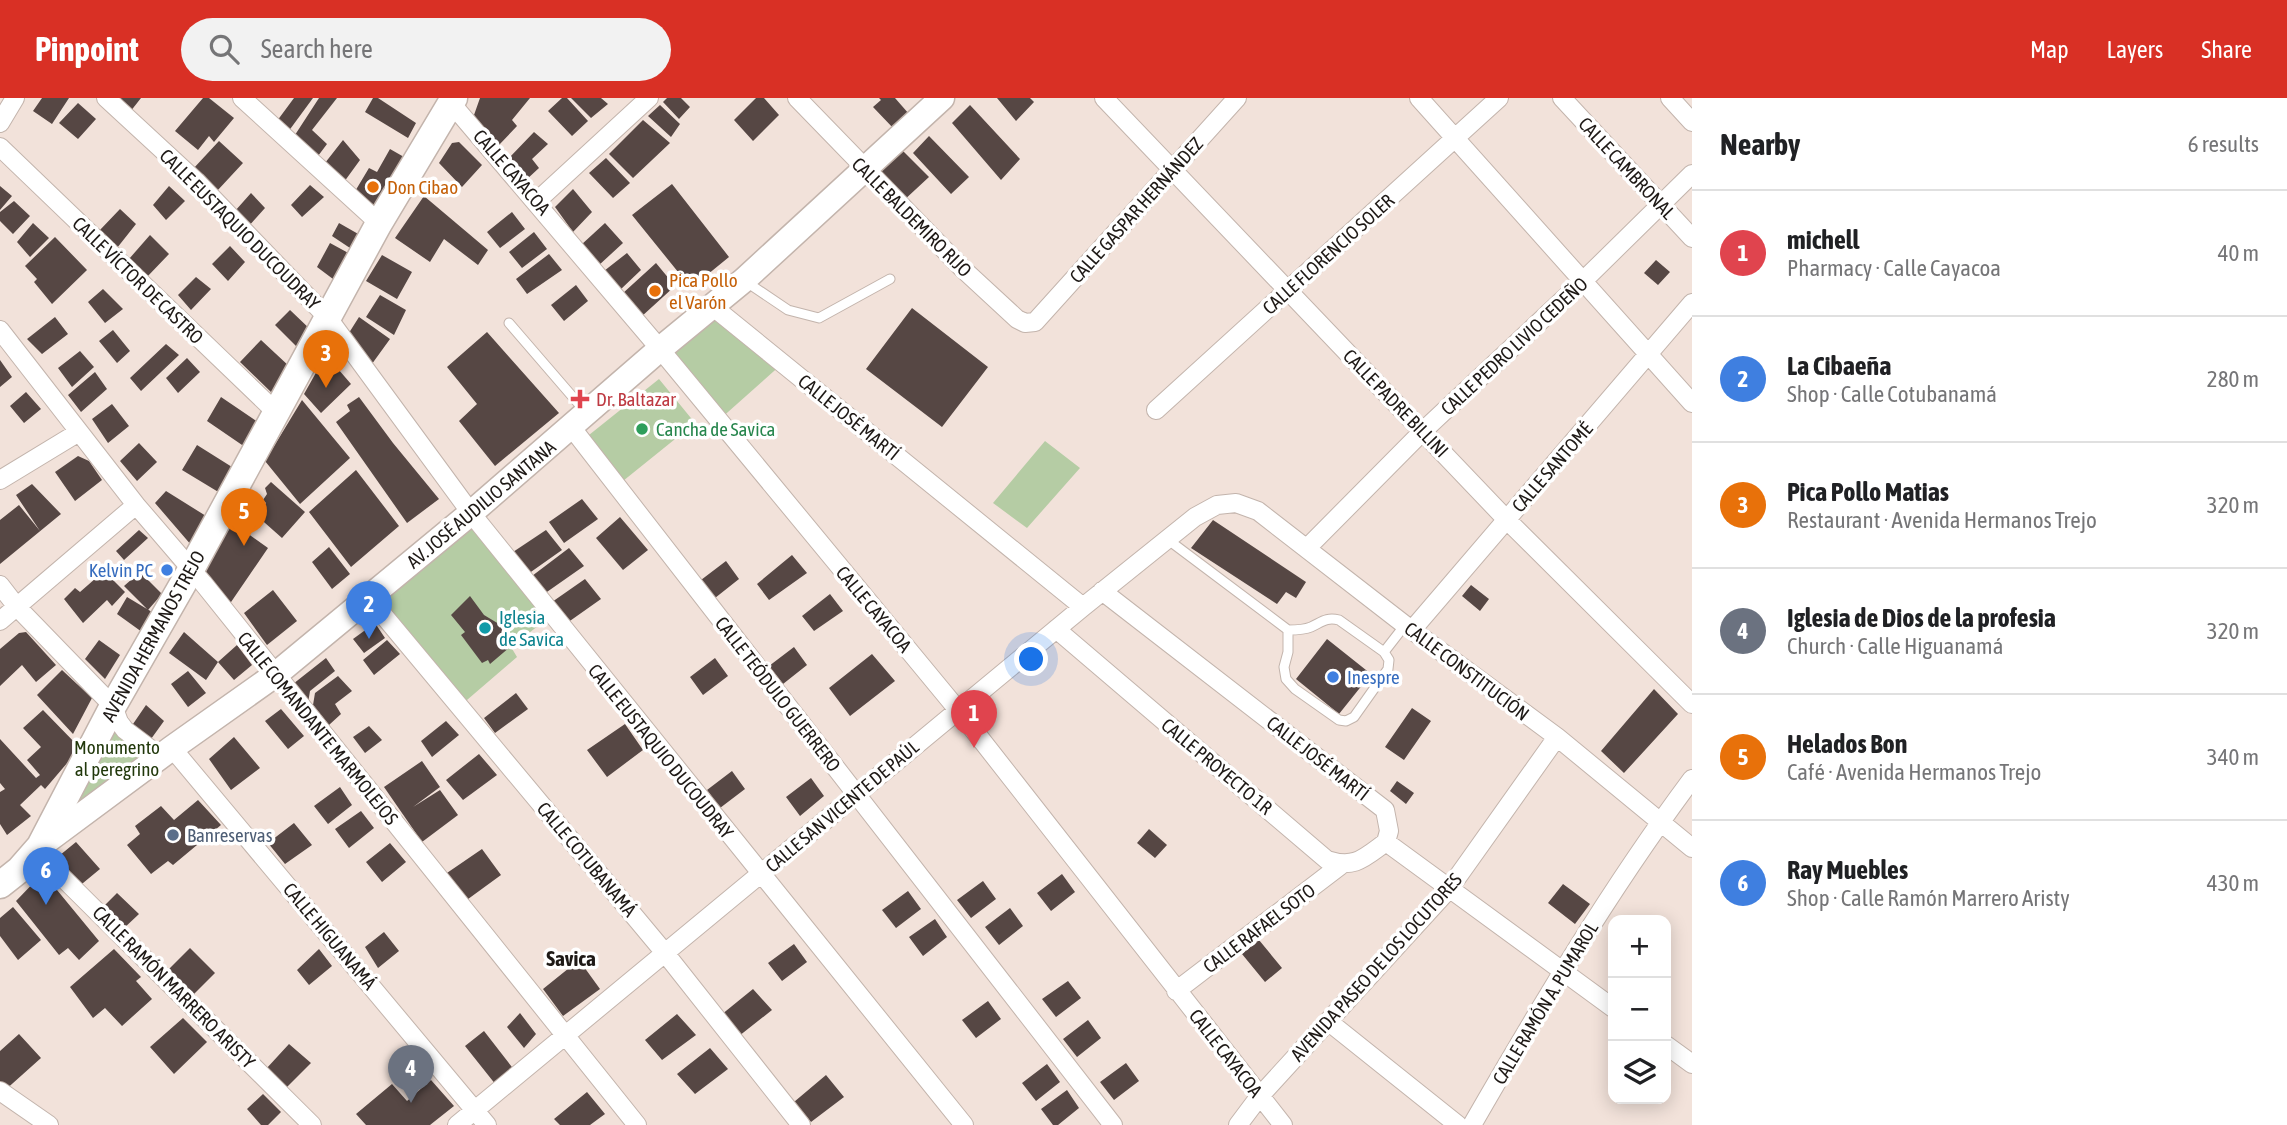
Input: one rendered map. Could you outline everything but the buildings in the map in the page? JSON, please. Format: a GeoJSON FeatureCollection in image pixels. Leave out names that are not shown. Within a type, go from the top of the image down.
{"type":"FeatureCollection","features":[{"type":"Feature","properties":{"kind":"main road","name":"AV. JOSÉ AUDILIO SANTANA"},"geometry":{"type":"LineString","coordinates":[[0,885],[19,870],[40,846],[275,675],[471,513],[744,280],[942,98]]}},
{"type":"Feature","properties":{"kind":"main road","name":"AVENIDA HERMANOS TREJO"},"geometry":{"type":"LineString","coordinates":[[40,846],[113,706],[192,569],[379,223],[453,100]]}},
{"type":"Feature","properties":{"kind":"main road"},"geometry":{"type":"LineString","coordinates":[[0,872],[40,846]]}},
{"type":"Feature","properties":{"kind":"street"},"geometry":{"type":"LineString","coordinates":[[0,122],[15,98]]}},
{"type":"Feature","properties":{"kind":"street","name":"CALLE EUSTAQUIO DUCOUDRAY"},"geometry":{"type":"LineString","coordinates":[[106,98],[196,181],[328,318],[471,513],[964,1125]]}},
{"type":"Feature","properties":{"kind":"street"},"geometry":{"type":"LineString","coordinates":[[242,98],[379,223]]}},
{"type":"Feature","properties":{"kind":"street"},"geometry":{"type":"LineString","coordinates":[[537,201],[649,98]]}},
{"type":"Feature","properties":{"kind":"street","name":"CALLE BALDEMIRO RIJO"},"geometry":{"type":"LineString","coordinates":[[797,98],[863,169],[964,270],[1017,318],[1026,323],[1035,323]]}},
{"type":"Feature","properties":{"kind":"street","name":"CALLE PADRE BILLINI"},"geometry":{"type":"LineString","coordinates":[[1104,98],[1507,520],[1692,704]]}},
{"type":"Feature","properties":{"kind":"street","name":"CALLE GASPAR HERNÁNDEZ"},"geometry":{"type":"LineString","coordinates":[[1035,323],[1237,98]]}},
{"type":"Feature","properties":{"kind":"street"},"geometry":{"type":"LineString","coordinates":[[1419,98],[1692,403]]}},
{"type":"Feature","properties":{"kind":"street","name":"CALLE FLORENCIO SOLER"},"geometry":{"type":"LineString","coordinates":[[1156,410],[1500,98]]}},
{"type":"Feature","properties":{"kind":"street","name":"CALLE CAMBRONAL"},"geometry":{"type":"LineString","coordinates":[[1562,98],[1692,238]]}},
{"type":"Feature","properties":{"kind":"street"},"geometry":{"type":"LineString","coordinates":[[1670,98],[1692,122]]}},
{"type":"Feature","properties":{"kind":"street","name":"CALLE CAYACOA"},"geometry":{"type":"LineString","coordinates":[[453,100],[958,710],[1283,1125]]}},
{"type":"Feature","properties":{"kind":"street","name":"CALLE VÍCTOR DE CASTRO"},"geometry":{"type":"LineString","coordinates":[[0,148],[276,413]]}},
{"type":"Feature","properties":{"kind":"street","name":"CALLE PEDRO LIVIO CEDEÑO"},"geometry":{"type":"LineString","coordinates":[[1307,548],[1423,431],[1583,281],[1692,173]]}},
{"type":"Feature","properties":{"kind":"street","name":"CALLE SANTOMÉ"},"geometry":{"type":"LineString","coordinates":[[1408,627],[1507,520],[1692,303]]}},
{"type":"Feature","properties":{"kind":"street","name":"CALLE JOSÉ MARTÍ"},"geometry":{"type":"LineString","coordinates":[[712,306],[1083,607]]}},
{"type":"Feature","properties":{"kind":"street","name":"CALLE COMANDANTE MARMOLEJOS"},"geometry":{"type":"LineString","coordinates":[[0,330],[136,505],[192,569],[637,1125]]}},
{"type":"Feature","properties":{"kind":"street","name":"CALLE TEÓDULO GUERRERO"},"geometry":{"type":"LineString","coordinates":[[580,421],[856,794],[1114,1125]]}},
{"type":"Feature","properties":{"kind":"street"},"geometry":{"type":"LineString","coordinates":[[0,481],[79,432]]}},
{"type":"Feature","properties":{"kind":"street","name":"CALLE SAN VICENTE DE PAÚL"},"geometry":{"type":"LineString","coordinates":[[457,1125],[481,1118],[565,1037],[1102,591],[1195,517],[1217,505],[1236,503]]}},
{"type":"Feature","properties":{"kind":"street","name":"CALLE CONSTITUCIÓN"},"geometry":{"type":"LineString","coordinates":[[1236,503],[1258,511],[1557,737],[1692,848]]}},
{"type":"Feature","properties":{"kind":"street"},"geometry":{"type":"LineString","coordinates":[[0,621],[136,505]]}},
{"type":"Feature","properties":{"kind":"street","name":"CALLE HIGUANAMÁ"},"geometry":{"type":"LineString","coordinates":[[0,585],[17,607],[113,706],[125,730],[167,752],[481,1118]]}},
{"type":"Feature","properties":{"kind":"street","name":"CALLE JOSÉ MARTÍ"},"geometry":{"type":"LineString","coordinates":[[1102,591],[1385,810],[1389,831],[1386,842]]}},
{"type":"Feature","properties":{"kind":"street","name":"CALLE COTUBANAMÁ"},"geometry":{"type":"LineString","coordinates":[[369,597],[665,953],[801,1125]]}},
{"type":"Feature","properties":{"kind":"street","name":"CALLE PROYECTO 1R"},"geometry":{"type":"LineString","coordinates":[[1056,629],[1327,860],[1341,865]]}},
{"type":"Feature","properties":{"kind":"street","name":"AVENIDA PASEO DE LOS LOCUTORES"},"geometry":{"type":"LineString","coordinates":[[1238,1125],[1259,1097],[1449,889],[1557,737]]}},
{"type":"Feature","properties":{"kind":"street","name":"CALLE RAMÓN A. PUMAROL"},"geometry":{"type":"LineString","coordinates":[[1472,1125],[1561,971],[1660,822],[1692,779]]}},
{"type":"Feature","properties":{"kind":"street"},"geometry":{"type":"LineString","coordinates":[[1341,865],[1357,863],[1386,842],[1608,1004]]}},
{"type":"Feature","properties":{"kind":"street","name":"CALLE RAMÓN MARRERO ARISTY"},"geometry":{"type":"LineString","coordinates":[[40,846],[50,865],[312,1125]]}},
{"type":"Feature","properties":{"kind":"street","name":"CALLE RAFAEL SOTO"},"geometry":{"type":"LineString","coordinates":[[1177,990],[1341,865]]}},
{"type":"Feature","properties":{"kind":"street"},"geometry":{"type":"LineString","coordinates":[[1329,1022],[1458,1125]]}},
{"type":"Feature","properties":{"kind":"street"},"geometry":{"type":"LineString","coordinates":[[1671,1049],[1692,1064]]}},
{"type":"Feature","properties":{"kind":"street"},"geometry":{"type":"LineString","coordinates":[[0,1091],[49,1125]]}},
{"type":"Feature","properties":{"kind":"lane"},"geometry":{"type":"LineString","coordinates":[[744,280],[788,310],[820,318],[890,279]]}},
{"type":"Feature","properties":{"kind":"lane"},"geometry":{"type":"LineString","coordinates":[[509,323],[580,421]]}},
{"type":"Feature","properties":{"kind":"lane"},"geometry":{"type":"LineString","coordinates":[[1167,540],[1288,630],[1310,628],[1331,618],[1339,620],[1384,652],[1389,660],[1388,669],[1354,717],[1346,721],[1339,720],[1295,689],[1286,679],[1284,667],[1288,652],[1288,630]]}},
{"type":"Feature","properties":{"kind":"lane"},"geometry":{"type":"LineString","coordinates":[[1384,652],[1408,627]]}},
{"type":"Feature","properties":{"kind":"green space"},"geometry":{"type":"Polygon","coordinates":[[[712,306],[783,363],[719,420],[660,349],[712,306]]]}},
{"type":"Feature","properties":{"kind":"green space","name":"Cancha de Savica"},"geometry":{"type":"Polygon","coordinates":[[[659,379],[695,423],[623,481],[589,435],[659,379]]]}},
{"type":"Feature","properties":{"kind":"green space"},"geometry":{"type":"Polygon","coordinates":[[[1045,441],[1080,468],[1027,528],[993,503],[1045,441]]]}},
{"type":"Feature","properties":{"kind":"green space"},"geometry":{"type":"Polygon","coordinates":[[[471,513],[552,615],[511,647],[517,657],[460,706],[369,598],[471,513]]]}},
{"type":"Feature","properties":{"kind":"green space","name":"Monumento al peregrino"},"geometry":{"type":"Polygon","coordinates":[[[113,706],[161,757],[40,846],[113,706]]]}},
{"type":"Feature","properties":{"kind":"place","name":"Don Cibao"},"geometry":{"type":"Point","coordinates":[373,187]}},
{"type":"Feature","properties":{"kind":"place","name":"Pica Pollo el Varón"},"geometry":{"type":"Point","coordinates":[655,291]}},
{"type":"Feature","properties":{"kind":"place","name":"Pica Pollo Matias"},"geometry":{"type":"Point","coordinates":[326,388]}},
{"type":"Feature","properties":{"kind":"place","name":"Dr. Baltazar"},"geometry":{"type":"Point","coordinates":[580,399]}},
{"type":"Feature","properties":{"kind":"place","name":"Cancha de Savica"},"geometry":{"type":"Point","coordinates":[642,429]}},
{"type":"Feature","properties":{"kind":"place","name":"Helados Bon"},"geometry":{"type":"Point","coordinates":[244,546]}},
{"type":"Feature","properties":{"kind":"place","name":"Kelvin PC"},"geometry":{"type":"Point","coordinates":[167,570]}},
{"type":"Feature","properties":{"kind":"place","name":"Iglesia de Savica"},"geometry":{"type":"Point","coordinates":[485,628]}},
{"type":"Feature","properties":{"kind":"place","name":"La Cibaeña"},"geometry":{"type":"Point","coordinates":[369,639]}},
{"type":"Feature","properties":{"kind":"place","name":"Inespre"},"geometry":{"type":"Point","coordinates":[1333,677]}},
{"type":"Feature","properties":{"kind":"place","name":"michell"},"geometry":{"type":"Point","coordinates":[974,748]}},
{"type":"Feature","properties":{"kind":"place","name":"Banreservas"},"geometry":{"type":"Point","coordinates":[173,835]}},
{"type":"Feature","properties":{"kind":"place","name":"Ray Muebles"},"geometry":{"type":"Point","coordinates":[46,905]}},
{"type":"Feature","properties":{"kind":"place","name":"Iglesia de Dios de la profesia"},"geometry":{"type":"Point","coordinates":[411,1103]}},
{"type":"Feature","properties":{"kind":"district","name":"Savica"},"geometry":{"type":"Point","coordinates":[571,958]}}]}
